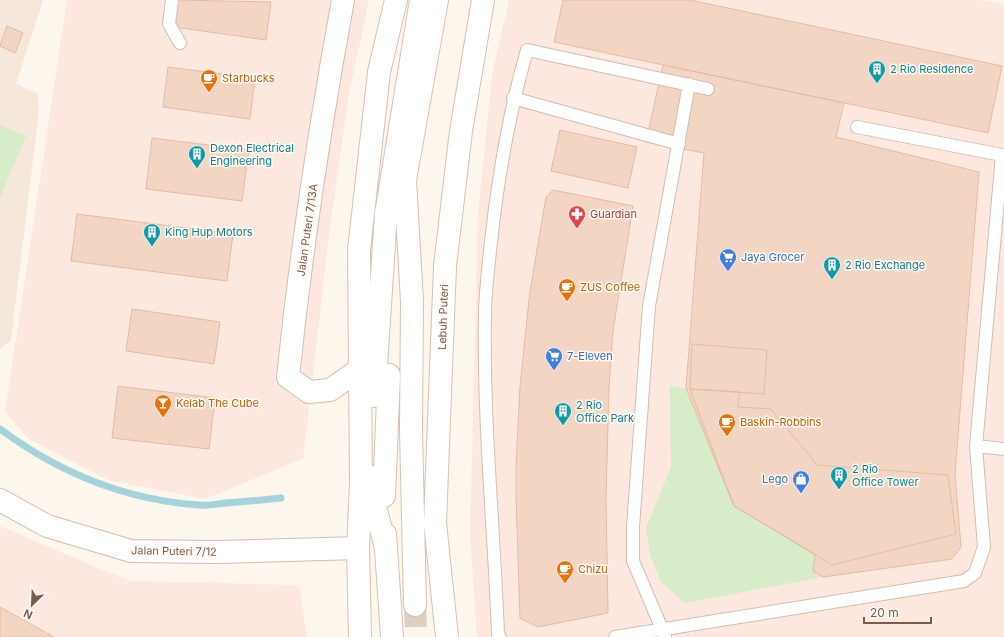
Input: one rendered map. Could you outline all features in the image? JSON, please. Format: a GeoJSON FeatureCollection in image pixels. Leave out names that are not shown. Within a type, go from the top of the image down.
{"type":"FeatureCollection","features":[{"type":"Feature","properties":{"kind":"main road","name":"Jalan Puteri 7/13A"},"geometry":{"type":"LineString","coordinates":[[343,0],[332,56],[301,269],[288,377],[309,392],[330,390],[360,369]]}},
{"type":"Feature","properties":{"kind":"main road"},"geometry":{"type":"LineString","coordinates":[[360,637],[358,548],[361,483],[359,250],[379,72],[396,0]]}},
{"type":"Feature","properties":{"kind":"main road"},"geometry":{"type":"LineString","coordinates":[[386,548],[374,502],[373,441],[379,294],[386,214],[421,0]]}},
{"type":"Feature","properties":{"kind":"main road"},"geometry":{"type":"LineString","coordinates":[[392,637],[386,548],[384,482],[392,303],[404,180],[438,0]]}},
{"type":"Feature","properties":{"kind":"main road","name":"Lebuh Puteri"},"geometry":{"type":"LineString","coordinates":[[447,637],[435,523],[445,266],[461,131],[483,0]]}},
{"type":"Feature","properties":{"kind":"main road"},"geometry":{"type":"LineString","coordinates":[[404,180],[412,301],[411,430],[416,604]]}},
{"type":"Feature","properties":{"kind":"main road","name":"Jalan Puteri 7/12"},"geometry":{"type":"LineString","coordinates":[[0,500],[47,526],[130,551],[217,552],[358,548]]}},
{"type":"Feature","properties":{"kind":"lane"},"geometry":{"type":"LineString","coordinates":[[172,0],[169,24],[180,43]]}},
{"type":"Feature","properties":{"kind":"lane"},"geometry":{"type":"LineString","coordinates":[[500,637],[498,634],[485,401],[484,313],[496,191],[513,98],[527,50],[708,89]]}},
{"type":"Feature","properties":{"kind":"lane"},"geometry":{"type":"LineString","coordinates":[[664,633],[634,561],[632,527],[649,306],[690,84]]}},
{"type":"Feature","properties":{"kind":"lane"},"geometry":{"type":"LineString","coordinates":[[513,98],[679,144]]}},
{"type":"Feature","properties":{"kind":"lane"},"geometry":{"type":"LineString","coordinates":[[615,637],[664,633],[964,581],[975,573],[984,547],[976,446],[1003,155],[857,127]]}},
{"type":"Feature","properties":{"kind":"lane"},"geometry":{"type":"LineString","coordinates":[[976,446],[1004,448]]}},
{"type":"Feature","properties":{"kind":"shaded area"},"geometry":{"type":"Polygon","coordinates":[[[0,0],[43,0],[16,84],[38,94],[39,111],[11,340],[0,349],[0,0]]]}},
{"type":"Feature","properties":{"kind":"shaded area"},"geometry":{"type":"Polygon","coordinates":[[[67,0],[369,0],[349,94],[330,227],[303,459],[205,499],[108,480],[29,439],[5,412],[67,0]]]}},
{"type":"Feature","properties":{"kind":"shaded area"},"geometry":{"type":"Polygon","coordinates":[[[509,0],[982,0],[1004,4],[1004,637],[477,637],[470,536],[478,212],[492,75],[509,0]]]}},
{"type":"Feature","properties":{"kind":"shaded area"},"geometry":{"type":"Polygon","coordinates":[[[0,526],[129,581],[299,585],[307,637],[0,637],[0,526]]]}},
{"type":"Feature","properties":{"kind":"green space"},"geometry":{"type":"Polygon","coordinates":[[[0,125],[26,136],[0,198],[0,125]]]}},
{"type":"Feature","properties":{"kind":"green space"},"geometry":{"type":"Polygon","coordinates":[[[670,386],[686,388],[815,554],[813,571],[823,577],[685,603],[661,582],[650,555],[646,528],[671,467],[670,386]]]}},
{"type":"Feature","properties":{"kind":"building"},"geometry":{"type":"Polygon","coordinates":[[[177,0],[271,2],[266,40],[174,27],[177,0]]]}},
{"type":"Feature","properties":{"kind":"building","name":"2 Rio Residence"},"geometry":{"type":"Polygon","coordinates":[[[563,0],[690,0],[1002,66],[988,133],[554,42],[563,0]]]}},
{"type":"Feature","properties":{"kind":"building"},"geometry":{"type":"Polygon","coordinates":[[[7,26],[23,33],[15,53],[0,46],[7,26]]]}},
{"type":"Feature","properties":{"kind":"building","name":"2 Rio Exchange"},"geometry":{"type":"Polygon","coordinates":[[[663,65],[844,103],[836,137],[979,172],[955,474],[961,547],[952,559],[823,577],[813,571],[815,554],[734,506],[686,388],[704,153],[646,142],[663,65]]]}},
{"type":"Feature","properties":{"kind":"building"},"geometry":{"type":"Polygon","coordinates":[[[168,67],[255,78],[250,119],[163,107],[168,67]]]}},
{"type":"Feature","properties":{"kind":"building"},"geometry":{"type":"Polygon","coordinates":[[[560,130],[637,147],[628,188],[551,171],[560,130]]]}},
{"type":"Feature","properties":{"kind":"building","name":"Dexon Electrical Engineering"},"geometry":{"type":"Polygon","coordinates":[[[152,138],[249,150],[242,201],[146,189],[152,138]]]}},
{"type":"Feature","properties":{"kind":"building","name":"2 Rio Office Park"},"geometry":{"type":"Polygon","coordinates":[[[553,190],[633,206],[613,331],[609,386],[606,497],[608,613],[538,627],[520,618],[516,465],[520,387],[530,291],[546,197],[553,190]]]}},
{"type":"Feature","properties":{"kind":"building","name":"King Hup Motors"},"geometry":{"type":"Polygon","coordinates":[[[77,214],[233,234],[227,281],[71,261],[77,214]]]}},
{"type":"Feature","properties":{"kind":"building"},"geometry":{"type":"Polygon","coordinates":[[[132,309],[220,322],[214,364],[126,351],[132,309]]]}},
{"type":"Feature","properties":{"kind":"building"},"geometry":{"type":"Polygon","coordinates":[[[692,344],[767,350],[764,394],[690,389],[692,344]]]}},
{"type":"Feature","properties":{"kind":"building","name":"Kelab The Cube"},"geometry":{"type":"Polygon","coordinates":[[[118,386],[215,398],[209,449],[112,438],[118,386]]]}},
{"type":"Feature","properties":{"kind":"building","name":"2 Rio Office Tower"},"geometry":{"type":"Polygon","coordinates":[[[690,389],[739,392],[738,407],[771,409],[817,465],[948,475],[956,534],[832,565],[734,506],[690,389]]]}},
{"type":"Feature","properties":{"kind":"building"},"geometry":{"type":"Polygon","coordinates":[[[0,607],[54,637],[0,637],[0,607]]]}},
{"type":"Feature","properties":{"kind":"waterway"},"geometry":{"type":"LineString","coordinates":[[0,429],[22,444],[69,471],[119,490],[145,497],[202,505],[281,498]]}},
{"type":"Feature","properties":{"kind":"tunnel"},"geometry":{"type":"LineString","coordinates":[[415,605],[416,637]]}},
{"type":"Feature","properties":{"kind":"place","name":"2 Rio Residence"},"geometry":{"type":"Point","coordinates":[877,84]}},
{"type":"Feature","properties":{"kind":"place","name":"Starbucks"},"geometry":{"type":"Point","coordinates":[209,93]}},
{"type":"Feature","properties":{"kind":"place","name":"Dexon Electrical Engineering"},"geometry":{"type":"Point","coordinates":[197,169]}},
{"type":"Feature","properties":{"kind":"place","name":"Guardian"},"geometry":{"type":"Point","coordinates":[577,229]}},
{"type":"Feature","properties":{"kind":"place","name":"King Hup Motors"},"geometry":{"type":"Point","coordinates":[152,247]}},
{"type":"Feature","properties":{"kind":"place","name":"Jaya Grocer"},"geometry":{"type":"Point","coordinates":[728,272]}},
{"type":"Feature","properties":{"kind":"place","name":"2 Rio Exchange"},"geometry":{"type":"Point","coordinates":[832,280]}},
{"type":"Feature","properties":{"kind":"place","name":"ZUS Coffee"},"geometry":{"type":"Point","coordinates":[567,302]}},
{"type":"Feature","properties":{"kind":"place","name":"7-Eleven"},"geometry":{"type":"Point","coordinates":[554,371]}},
{"type":"Feature","properties":{"kind":"place","name":"Kelab The Cube"},"geometry":{"type":"Point","coordinates":[163,418]}},
{"type":"Feature","properties":{"kind":"place","name":"2 Rio Office Park"},"geometry":{"type":"Point","coordinates":[563,426]}},
{"type":"Feature","properties":{"kind":"place","name":"Baskin-Robbins"},"geometry":{"type":"Point","coordinates":[727,437]}},
{"type":"Feature","properties":{"kind":"place","name":"2 Rio Office Tower"},"geometry":{"type":"Point","coordinates":[839,490]}},
{"type":"Feature","properties":{"kind":"place","name":"Lego"},"geometry":{"type":"Point","coordinates":[801,494]}},
{"type":"Feature","properties":{"kind":"place","name":"Chizu"},"geometry":{"type":"Point","coordinates":[565,584]}}]}
